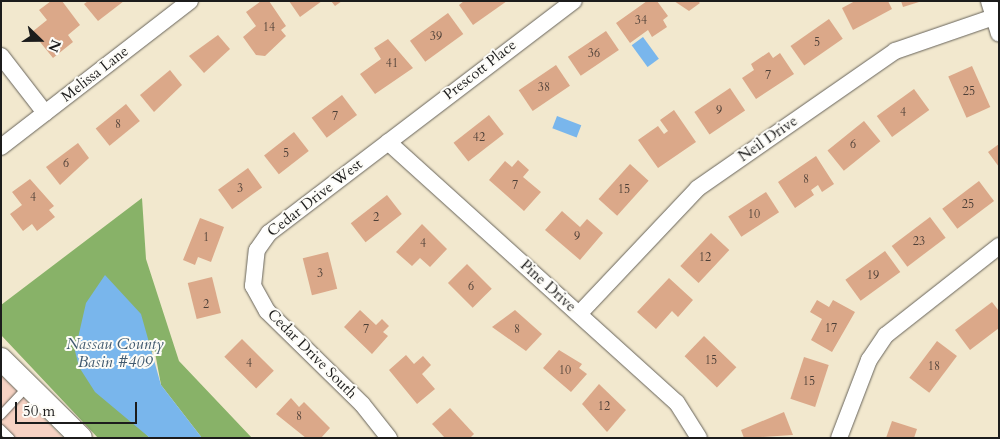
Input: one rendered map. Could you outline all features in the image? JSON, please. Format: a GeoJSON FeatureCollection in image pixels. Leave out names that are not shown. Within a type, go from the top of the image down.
{"type":"FeatureCollection","features":[{"type":"Feature","properties":{"kind":"main road"},"geometry":{"type":"LineString","coordinates":[[1,359],[81,438]]}},
{"type":"Feature","properties":{"kind":"street","name":"Melissa Lane"},"geometry":{"type":"LineString","coordinates":[[1,147],[190,1]]}},
{"type":"Feature","properties":{"kind":"street","name":"Prescott Place"},"geometry":{"type":"LineString","coordinates":[[388,142],[574,1]]}},
{"type":"Feature","properties":{"kind":"street"},"geometry":{"type":"LineString","coordinates":[[991,9],[999,34]]}},
{"type":"Feature","properties":{"kind":"street","name":"Neil Drive"},"geometry":{"type":"LineString","coordinates":[[578,314],[698,188],[895,51],[991,9]]}},
{"type":"Feature","properties":{"kind":"street"},"geometry":{"type":"LineString","coordinates":[[1,56],[45,113]]}},
{"type":"Feature","properties":{"kind":"street","name":"Cedar Drive West"},"geometry":{"type":"LineString","coordinates":[[253,263],[269,232],[388,142]]}},
{"type":"Feature","properties":{"kind":"street","name":"Pine Drive"},"geometry":{"type":"LineString","coordinates":[[388,142],[677,403],[699,438]]}},
{"type":"Feature","properties":{"kind":"street"},"geometry":{"type":"LineString","coordinates":[[839,438],[869,360],[886,335],[999,246]]}},
{"type":"Feature","properties":{"kind":"street","name":"Cedar Drive South"},"geometry":{"type":"LineString","coordinates":[[253,263],[253,286],[267,311],[362,404],[385,436]]}},
{"type":"Feature","properties":{"kind":"lane"},"geometry":{"type":"LineString","coordinates":[[1,415],[28,385]]}},
{"type":"Feature","properties":{"kind":"lane"},"geometry":{"type":"LineString","coordinates":[[1,429],[10,438]]}},
{"type":"Feature","properties":{"kind":"shaded area"},"geometry":{"type":"Polygon","coordinates":[[[1,375],[63,438],[1,438],[1,375]]]}},
{"type":"Feature","properties":{"kind":"green space"},"geometry":{"type":"Polygon","coordinates":[[[142,198],[146,259],[179,361],[252,438],[202,438],[161,385],[154,347],[129,418],[150,438],[98,438],[1,335],[1,305],[142,198]]]}},
{"type":"Feature","properties":{"kind":"water"},"geometry":{"type":"Polygon","coordinates":[[[643,37],[659,59],[648,67],[632,45],[643,37]]]}},
{"type":"Feature","properties":{"kind":"water"},"geometry":{"type":"Polygon","coordinates":[[[557,116],[581,125],[577,137],[552,128],[557,116]]]}},
{"type":"Feature","properties":{"kind":"water","name":"Nassau County Basin #409"},"geometry":{"type":"Polygon","coordinates":[[[105,275],[141,314],[161,385],[202,438],[150,438],[95,392],[79,367],[75,351],[86,303],[105,275]]]}},
{"type":"Feature","properties":{"kind":"building"},"geometry":{"type":"Polygon","coordinates":[[[51,1],[62,1],[80,25],[68,35],[73,42],[53,58],[32,32],[47,20],[39,10],[51,1]]]}},
{"type":"Feature","properties":{"kind":"building"},"geometry":{"type":"Polygon","coordinates":[[[88,1],[124,1],[98,21],[84,4],[88,1]]]}},
{"type":"Feature","properties":{"kind":"building"},"geometry":{"type":"Polygon","coordinates":[[[261,1],[269,1],[286,26],[281,30],[286,36],[265,56],[256,55],[243,37],[256,26],[246,12],[261,1]]]}},
{"type":"Feature","properties":{"kind":"building"},"geometry":{"type":"Polygon","coordinates":[[[289,1],[322,1],[300,17],[289,1]]]}},
{"type":"Feature","properties":{"kind":"building"},"geometry":{"type":"Polygon","coordinates":[[[331,1],[342,1],[335,6],[331,1]]]}},
{"type":"Feature","properties":{"kind":"building"},"geometry":{"type":"Polygon","coordinates":[[[464,1],[507,1],[473,25],[459,5],[464,1]]]}},
{"type":"Feature","properties":{"kind":"building"},"geometry":{"type":"Polygon","coordinates":[[[647,1],[657,1],[668,16],[663,20],[667,27],[652,37],[648,30],[630,43],[616,23],[647,1]]]}},
{"type":"Feature","properties":{"kind":"building"},"geometry":{"type":"Polygon","coordinates":[[[674,1],[698,1],[700,3],[689,11],[674,1]]]}},
{"type":"Feature","properties":{"kind":"building"},"geometry":{"type":"Polygon","coordinates":[[[855,1],[888,1],[892,9],[853,30],[842,8],[855,1]]]}},
{"type":"Feature","properties":{"kind":"building"},"geometry":{"type":"Polygon","coordinates":[[[901,1],[919,1],[919,2],[903,7],[901,1]]]}},
{"type":"Feature","properties":{"kind":"building"},"geometry":{"type":"Polygon","coordinates":[[[448,13],[463,34],[425,62],[410,41],[448,13]]]}},
{"type":"Feature","properties":{"kind":"building"},"geometry":{"type":"Polygon","coordinates":[[[829,19],[843,39],[804,66],[790,46],[829,19]]]}},
{"type":"Feature","properties":{"kind":"building"},"geometry":{"type":"Polygon","coordinates":[[[606,31],[619,50],[581,76],[568,57],[606,31]]]}},
{"type":"Feature","properties":{"kind":"building"},"geometry":{"type":"Polygon","coordinates":[[[218,35],[230,49],[204,73],[189,56],[218,35]]]}},
{"type":"Feature","properties":{"kind":"building"},"geometry":{"type":"Polygon","coordinates":[[[388,39],[413,68],[375,94],[360,74],[381,59],[374,48],[388,39]]]}},
{"type":"Feature","properties":{"kind":"building"},"geometry":{"type":"Polygon","coordinates":[[[769,52],[773,58],[780,53],[794,74],[756,99],[742,78],[754,70],[751,64],[769,52]]]}},
{"type":"Feature","properties":{"kind":"building"},"geometry":{"type":"Polygon","coordinates":[[[556,65],[570,86],[533,111],[519,90],[556,65]]]}},
{"type":"Feature","properties":{"kind":"building"},"geometry":{"type":"Polygon","coordinates":[[[972,66],[990,107],[967,118],[948,77],[972,66]]]}},
{"type":"Feature","properties":{"kind":"building"},"geometry":{"type":"Polygon","coordinates":[[[170,70],[182,85],[154,112],[140,95],[170,70]]]}},
{"type":"Feature","properties":{"kind":"building"},"geometry":{"type":"Polygon","coordinates":[[[730,88],[745,110],[709,134],[694,112],[730,88]]]}},
{"type":"Feature","properties":{"kind":"building"},"geometry":{"type":"Polygon","coordinates":[[[914,89],[929,110],[892,137],[877,116],[914,89]]]}},
{"type":"Feature","properties":{"kind":"building"},"geometry":{"type":"Polygon","coordinates":[[[342,95],[357,115],[327,138],[312,118],[342,95]]]}},
{"type":"Feature","properties":{"kind":"building"},"geometry":{"type":"Polygon","coordinates":[[[126,104],[140,121],[110,146],[96,129],[126,104]]]}},
{"type":"Feature","properties":{"kind":"building"},"geometry":{"type":"Polygon","coordinates":[[[674,110],[696,142],[658,168],[638,140],[658,126],[664,134],[668,131],[660,120],[674,110]]]}},
{"type":"Feature","properties":{"kind":"building"},"geometry":{"type":"Polygon","coordinates":[[[489,115],[504,134],[468,162],[454,143],[489,115]]]}},
{"type":"Feature","properties":{"kind":"building"},"geometry":{"type":"Polygon","coordinates":[[[864,121],[880,141],[844,171],[827,151],[864,121]]]}},
{"type":"Feature","properties":{"kind":"building"},"geometry":{"type":"Polygon","coordinates":[[[294,132],[309,151],[279,174],[264,155],[294,132]]]}},
{"type":"Feature","properties":{"kind":"building"},"geometry":{"type":"Polygon","coordinates":[[[78,143],[89,158],[60,185],[46,167],[78,143]]]}},
{"type":"Feature","properties":{"kind":"building"},"geometry":{"type":"Polygon","coordinates":[[[999,144],[999,167],[988,152],[999,144]]]}},
{"type":"Feature","properties":{"kind":"building"},"geometry":{"type":"Polygon","coordinates":[[[816,156],[834,184],[822,192],[818,185],[811,190],[814,195],[795,208],[778,182],[816,156]]]}},
{"type":"Feature","properties":{"kind":"building"},"geometry":{"type":"Polygon","coordinates":[[[518,160],[529,170],[523,177],[541,192],[524,211],[489,180],[505,161],[512,167],[518,160]]]}},
{"type":"Feature","properties":{"kind":"building"},"geometry":{"type":"Polygon","coordinates":[[[630,164],[649,181],[617,216],[599,199],[630,164]]]}},
{"type":"Feature","properties":{"kind":"building"},"geometry":{"type":"Polygon","coordinates":[[[248,168],[262,187],[232,209],[218,190],[248,168]]]}},
{"type":"Feature","properties":{"kind":"building"},"geometry":{"type":"Polygon","coordinates":[[[30,179],[54,206],[49,210],[55,217],[37,231],[32,224],[23,231],[10,214],[22,205],[12,192],[30,179]]]}},
{"type":"Feature","properties":{"kind":"building"},"geometry":{"type":"Polygon","coordinates":[[[979,181],[994,201],[957,229],[942,209],[979,181]]]}},
{"type":"Feature","properties":{"kind":"building"},"geometry":{"type":"Polygon","coordinates":[[[766,192],[779,212],[741,237],[728,217],[766,192]]]}},
{"type":"Feature","properties":{"kind":"building"},"geometry":{"type":"Polygon","coordinates":[[[387,195],[402,214],[366,242],[351,223],[387,195]]]}},
{"type":"Feature","properties":{"kind":"building"},"geometry":{"type":"Polygon","coordinates":[[[562,211],[580,227],[587,219],[603,233],[580,260],[545,230],[562,211]]]}},
{"type":"Feature","properties":{"kind":"building"},"geometry":{"type":"Polygon","coordinates":[[[930,217],[946,238],[907,267],[892,246],[930,217]]]}},
{"type":"Feature","properties":{"kind":"building"},"geometry":{"type":"Polygon","coordinates":[[[200,218],[224,227],[211,262],[198,257],[195,265],[183,260],[200,218]]]}},
{"type":"Feature","properties":{"kind":"building"},"geometry":{"type":"Polygon","coordinates":[[[422,224],[447,249],[430,267],[420,258],[412,266],[396,252],[422,224]]]}},
{"type":"Feature","properties":{"kind":"building"},"geometry":{"type":"Polygon","coordinates":[[[711,233],[729,250],[699,283],[680,266],[711,233]]]}},
{"type":"Feature","properties":{"kind":"building"},"geometry":{"type":"Polygon","coordinates":[[[885,251],[900,272],[861,301],[845,280],[885,251]]]}},
{"type":"Feature","properties":{"kind":"building"},"geometry":{"type":"Polygon","coordinates":[[[328,252],[337,289],[312,295],[303,258],[328,252]]]}},
{"type":"Feature","properties":{"kind":"building"},"geometry":{"type":"Polygon","coordinates":[[[467,264],[492,289],[473,308],[448,283],[467,264]]]}},
{"type":"Feature","properties":{"kind":"building"},"geometry":{"type":"Polygon","coordinates":[[[212,277],[221,313],[197,319],[188,283],[212,277]]]}},
{"type":"Feature","properties":{"kind":"building"},"geometry":{"type":"Polygon","coordinates":[[[669,278],[693,300],[678,317],[672,311],[656,329],[637,312],[669,278]]]}},
{"type":"Feature","properties":{"kind":"building"},"geometry":{"type":"Polygon","coordinates":[[[817,300],[829,307],[833,300],[855,312],[832,352],[811,340],[822,319],[810,312],[817,300]]]}},
{"type":"Feature","properties":{"kind":"building"},"geometry":{"type":"Polygon","coordinates":[[[992,302],[999,311],[999,328],[970,350],[955,330],[992,302]]]}},
{"type":"Feature","properties":{"kind":"building"},"geometry":{"type":"Polygon","coordinates":[[[360,310],[376,325],[382,319],[389,326],[383,332],[388,336],[372,354],[344,327],[360,310]]]}},
{"type":"Feature","properties":{"kind":"building"},"geometry":{"type":"Polygon","coordinates":[[[515,310],[542,334],[526,351],[492,327],[515,310]]]}},
{"type":"Feature","properties":{"kind":"building"},"geometry":{"type":"Polygon","coordinates":[[[704,336],[736,367],[717,387],[685,356],[704,336]]]}},
{"type":"Feature","properties":{"kind":"building"},"geometry":{"type":"Polygon","coordinates":[[[242,339],[274,371],[256,388],[224,357],[242,339]]]}},
{"type":"Feature","properties":{"kind":"building"},"geometry":{"type":"Polygon","coordinates":[[[937,341],[957,356],[929,393],[909,378],[937,341]]]}},
{"type":"Feature","properties":{"kind":"building"},"geometry":{"type":"Polygon","coordinates":[[[559,350],[582,364],[579,368],[587,374],[571,392],[543,368],[559,350]]]}},
{"type":"Feature","properties":{"kind":"building"},"geometry":{"type":"Polygon","coordinates":[[[406,355],[414,364],[423,356],[431,365],[422,374],[435,389],[417,404],[389,370],[406,355]]]}},
{"type":"Feature","properties":{"kind":"building"},"geometry":{"type":"Polygon","coordinates":[[[804,357],[829,365],[815,407],[790,399],[804,357]]]}},
{"type":"Feature","properties":{"kind":"building"},"geometry":{"type":"Polygon","coordinates":[[[599,384],[626,410],[607,432],[582,404],[599,384]]]}},
{"type":"Feature","properties":{"kind":"building"},"geometry":{"type":"Polygon","coordinates":[[[291,398],[299,407],[304,402],[330,428],[321,438],[306,438],[276,414],[291,398]]]}},
{"type":"Feature","properties":{"kind":"building"},"geometry":{"type":"Polygon","coordinates":[[[450,408],[474,434],[470,438],[445,438],[432,424],[450,408]]]}},
{"type":"Feature","properties":{"kind":"building"},"geometry":{"type":"Polygon","coordinates":[[[784,412],[793,435],[744,438],[741,430],[784,412]]]}},
{"type":"Feature","properties":{"kind":"building"},"geometry":{"type":"Polygon","coordinates":[[[892,421],[917,429],[914,438],[886,438],[892,421]]]}}]}
